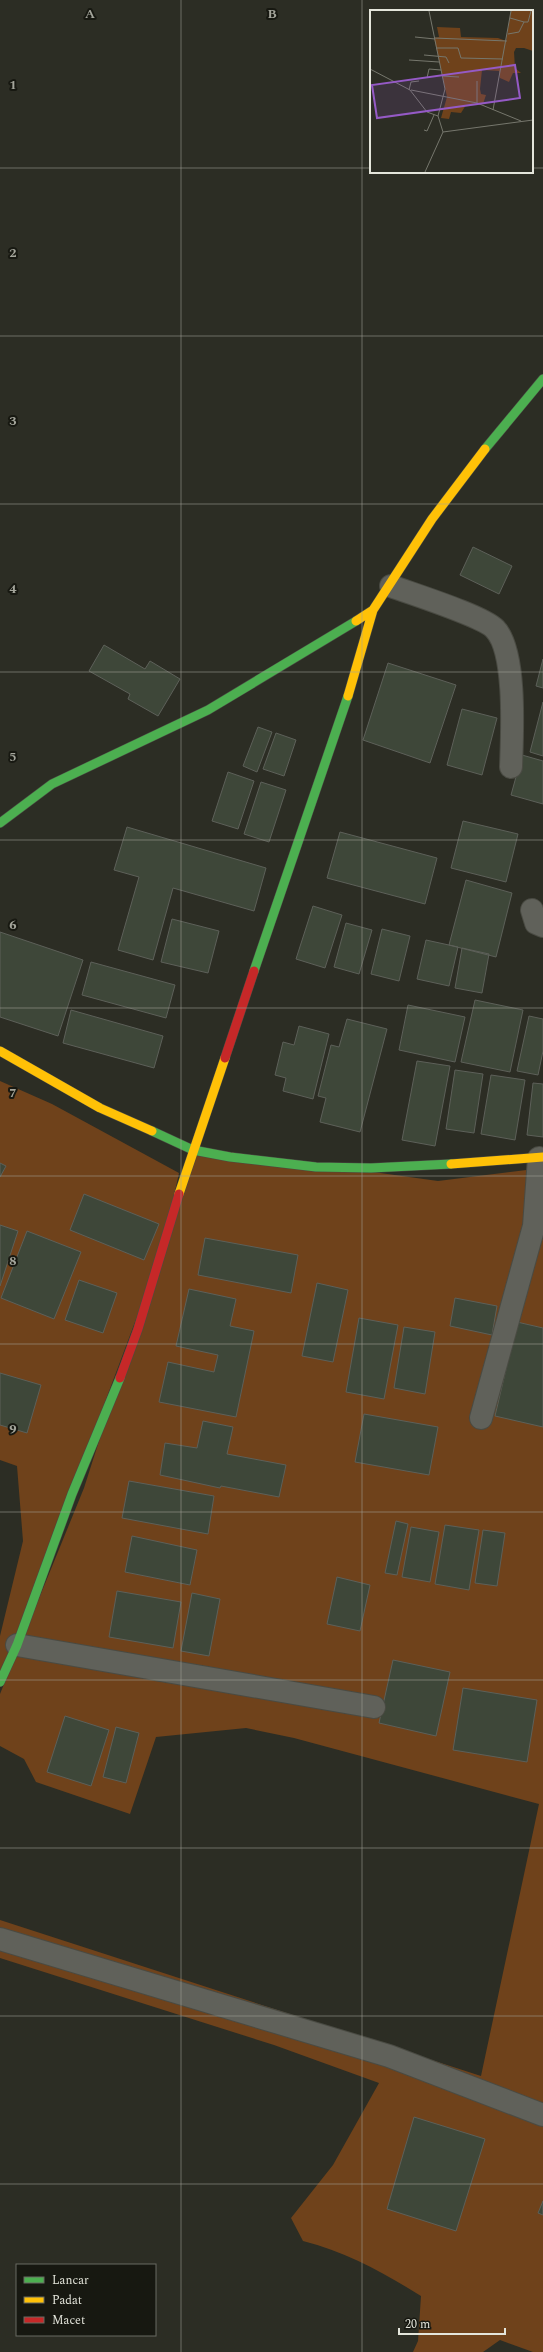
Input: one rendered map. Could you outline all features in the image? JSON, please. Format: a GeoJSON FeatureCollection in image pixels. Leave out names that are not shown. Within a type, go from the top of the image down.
{"type":"FeatureCollection","features":[{"type":"Feature","properties":{"kind":"street"},"geometry":{"type":"LineString","coordinates":[[0,1682],[17,1645],[72,1494],[110,1405],[138,1329],[184,1176],[355,675],[373,610],[391,586],[417,542],[479,454],[543,379]]}},
{"type":"Feature","properties":{"kind":"street"},"geometry":{"type":"LineString","coordinates":[[391,586],[478,619],[494,628],[502,639],[508,660],[512,715],[511,767]]}},
{"type":"Feature","properties":{"kind":"street"},"geometry":{"type":"LineString","coordinates":[[0,823],[52,784],[208,710],[373,610]]}},
{"type":"Feature","properties":{"kind":"street"},"geometry":{"type":"LineString","coordinates":[[0,1050],[100,1108],[193,1150],[236,1158],[324,1167],[441,1165],[541,1157],[534,1226],[481,1418]]}},
{"type":"Feature","properties":{"kind":"street"},"geometry":{"type":"LineString","coordinates":[[17,1645],[374,1707]]}},
{"type":"Feature","properties":{"kind":"street"},"geometry":{"type":"LineString","coordinates":[[0,1939],[389,2056],[543,2115]]}},
{"type":"Feature","properties":{"kind":"shaded area"},"geometry":{"type":"Polygon","coordinates":[[[0,1081],[52,1104],[179,1173],[162,1250],[0,1682],[0,1636],[23,1541],[17,1466],[0,1460],[0,1081]]]}},
{"type":"Feature","properties":{"kind":"shaded area"},"geometry":{"type":"Polygon","coordinates":[[[193,1147],[438,1181],[543,1168],[543,2352],[533,2352],[500,2340],[483,2352],[413,2352],[418,2341],[421,2296],[393,2279],[350,2257],[303,2241],[291,2218],[333,2165],[379,2083],[274,2045],[0,1958],[0,1920],[481,2076],[539,1804],[294,1738],[246,1728],[156,1737],[130,1814],[36,1782],[24,1759],[0,1746],[0,1694],[84,1488],[193,1147]]]}},
{"type":"Feature","properties":{"kind":"building"},"geometry":{"type":"Polygon","coordinates":[[[473,547],[512,566],[499,594],[460,575],[473,547]]]}},
{"type":"Feature","properties":{"kind":"building"},"geometry":{"type":"Polygon","coordinates":[[[104,645],[145,669],[150,661],[180,679],[158,716],[128,699],[130,694],[89,671],[104,645]]]}},
{"type":"Feature","properties":{"kind":"building"},"geometry":{"type":"Polygon","coordinates":[[[543,659],[543,688],[536,686],[543,659]]]}},
{"type":"Feature","properties":{"kind":"building"},"geometry":{"type":"Polygon","coordinates":[[[388,663],[456,685],[430,763],[363,740],[388,663]]]}},
{"type":"Feature","properties":{"kind":"building"},"geometry":{"type":"Polygon","coordinates":[[[543,702],[543,756],[530,752],[543,702]]]}},
{"type":"Feature","properties":{"kind":"building"},"geometry":{"type":"Polygon","coordinates":[[[462,709],[497,718],[482,775],[447,765],[462,709]]]}},
{"type":"Feature","properties":{"kind":"building"},"geometry":{"type":"Polygon","coordinates":[[[258,727],[272,732],[257,772],[243,766],[258,727]]]}},
{"type":"Feature","properties":{"kind":"building"},"geometry":{"type":"Polygon","coordinates":[[[276,733],[296,740],[284,776],[263,769],[276,733]]]}},
{"type":"Feature","properties":{"kind":"building"},"geometry":{"type":"Polygon","coordinates":[[[522,755],[543,761],[543,804],[511,795],[522,755]]]}},
{"type":"Feature","properties":{"kind":"building"},"geometry":{"type":"Polygon","coordinates":[[[228,772],[254,781],[238,829],[212,821],[228,772]]]}},
{"type":"Feature","properties":{"kind":"building"},"geometry":{"type":"Polygon","coordinates":[[[261,782],[286,790],[269,842],[244,834],[261,782]]]}},
{"type":"Feature","properties":{"kind":"building"},"geometry":{"type":"Polygon","coordinates":[[[463,821],[518,834],[506,882],[451,868],[463,821]]]}},
{"type":"Feature","properties":{"kind":"building"},"geometry":{"type":"Polygon","coordinates":[[[127,827],[266,868],[254,911],[173,888],[153,960],[118,950],[139,877],[114,870],[127,827]]]}},
{"type":"Feature","properties":{"kind":"building"},"geometry":{"type":"Polygon","coordinates":[[[340,832],[437,858],[425,904],[327,878],[340,832]]]}},
{"type":"Feature","properties":{"kind":"building"},"geometry":{"type":"Polygon","coordinates":[[[466,880],[512,893],[496,957],[449,945],[466,880]]]}},
{"type":"Feature","properties":{"kind":"building"},"geometry":{"type":"Polygon","coordinates":[[[313,906],[342,915],[325,968],[296,959],[313,906]]]}},
{"type":"Feature","properties":{"kind":"building"},"geometry":{"type":"Polygon","coordinates":[[[172,919],[219,931],[208,973],[161,962],[172,919]]]}},
{"type":"Feature","properties":{"kind":"building"},"geometry":{"type":"Polygon","coordinates":[[[346,923],[372,930],[359,974],[334,967],[346,923]]]}},
{"type":"Feature","properties":{"kind":"building"},"geometry":{"type":"Polygon","coordinates":[[[382,929],[410,936],[399,981],[371,974],[382,929]]]}},
{"type":"Feature","properties":{"kind":"building"},"geometry":{"type":"Polygon","coordinates":[[[0,932],[83,960],[58,1036],[0,1017],[0,932]]]}},
{"type":"Feature","properties":{"kind":"building"},"geometry":{"type":"Polygon","coordinates":[[[426,940],[458,947],[449,986],[417,979],[426,940]]]}},
{"type":"Feature","properties":{"kind":"building"},"geometry":{"type":"Polygon","coordinates":[[[462,948],[489,954],[482,993],[455,988],[462,948]]]}},
{"type":"Feature","properties":{"kind":"building"},"geometry":{"type":"Polygon","coordinates":[[[91,962],[175,985],[166,1018],[82,995],[91,962]]]}},
{"type":"Feature","properties":{"kind":"building"},"geometry":{"type":"Polygon","coordinates":[[[475,1000],[523,1010],[510,1072],[461,1062],[475,1000]]]}},
{"type":"Feature","properties":{"kind":"building"},"geometry":{"type":"Polygon","coordinates":[[[408,1005],[465,1017],[455,1062],[399,1050],[408,1005]]]}},
{"type":"Feature","properties":{"kind":"building"},"geometry":{"type":"Polygon","coordinates":[[[71,1010],[163,1036],[154,1068],[63,1043],[71,1010]]]}},
{"type":"Feature","properties":{"kind":"building"},"geometry":{"type":"Polygon","coordinates":[[[529,1016],[543,1019],[543,1051],[538,1075],[517,1071],[529,1016]]]}},
{"type":"Feature","properties":{"kind":"building"},"geometry":{"type":"Polygon","coordinates":[[[347,1019],[387,1029],[360,1132],[320,1122],[326,1098],[318,1096],[331,1045],[339,1047],[347,1019]]]}},
{"type":"Feature","properties":{"kind":"building"},"geometry":{"type":"Polygon","coordinates":[[[299,1026],[329,1034],[313,1099],[283,1091],[286,1078],[275,1075],[283,1042],[294,1045],[299,1026]]]}},
{"type":"Feature","properties":{"kind":"building"},"geometry":{"type":"Polygon","coordinates":[[[417,1061],[450,1066],[435,1146],[402,1140],[417,1061]]]}},
{"type":"Feature","properties":{"kind":"building"},"geometry":{"type":"Polygon","coordinates":[[[455,1070],[483,1074],[474,1133],[446,1129],[455,1070]]]}},
{"type":"Feature","properties":{"kind":"building"},"geometry":{"type":"Polygon","coordinates":[[[491,1075],[525,1080],[515,1140],[481,1134],[491,1075]]]}},
{"type":"Feature","properties":{"kind":"building"},"geometry":{"type":"Polygon","coordinates":[[[533,1083],[543,1084],[543,1137],[527,1135],[533,1083]]]}},
{"type":"Feature","properties":{"kind":"building"},"geometry":{"type":"Polygon","coordinates":[[[0,1163],[6,1166],[0,1177],[0,1163]]]}},
{"type":"Feature","properties":{"kind":"building"},"geometry":{"type":"Polygon","coordinates":[[[84,1194],[159,1224],[144,1260],[70,1230],[84,1194]]]}},
{"type":"Feature","properties":{"kind":"building"},"geometry":{"type":"Polygon","coordinates":[[[0,1225],[18,1231],[0,1286],[0,1225]]]}},
{"type":"Feature","properties":{"kind":"building"},"geometry":{"type":"Polygon","coordinates":[[[27,1231],[81,1252],[54,1319],[1,1298],[27,1231]]]}},
{"type":"Feature","properties":{"kind":"building"},"geometry":{"type":"Polygon","coordinates":[[[205,1238],[298,1255],[291,1293],[198,1275],[205,1238]]]}},
{"type":"Feature","properties":{"kind":"building"},"geometry":{"type":"Polygon","coordinates":[[[79,1280],[117,1293],[103,1333],[65,1320],[79,1280]]]}},
{"type":"Feature","properties":{"kind":"building"},"geometry":{"type":"Polygon","coordinates":[[[317,1283],[348,1290],[333,1362],[302,1356],[317,1283]]]}},
{"type":"Feature","properties":{"kind":"building"},"geometry":{"type":"Polygon","coordinates":[[[189,1289],[236,1299],[230,1326],[254,1331],[236,1417],[159,1402],[168,1362],[214,1372],[218,1355],[176,1346],[189,1289]]]}},
{"type":"Feature","properties":{"kind":"building"},"geometry":{"type":"Polygon","coordinates":[[[455,1298],[497,1306],[492,1335],[450,1326],[455,1298]]]}},
{"type":"Feature","properties":{"kind":"building"},"geometry":{"type":"Polygon","coordinates":[[[359,1318],[398,1325],[384,1399],[346,1392],[359,1318]]]}},
{"type":"Feature","properties":{"kind":"building"},"geometry":{"type":"Polygon","coordinates":[[[517,1322],[543,1328],[543,1427],[495,1416],[517,1322]]]}},
{"type":"Feature","properties":{"kind":"building"},"geometry":{"type":"Polygon","coordinates":[[[404,1327],[435,1332],[425,1394],[394,1388],[404,1327]]]}},
{"type":"Feature","properties":{"kind":"building"},"geometry":{"type":"Polygon","coordinates":[[[0,1373],[41,1385],[27,1433],[0,1425],[0,1373]]]}},
{"type":"Feature","properties":{"kind":"building"},"geometry":{"type":"Polygon","coordinates":[[[364,1414],[438,1427],[429,1475],[355,1462],[364,1414]]]}},
{"type":"Feature","properties":{"kind":"building"},"geometry":{"type":"Polygon","coordinates":[[[203,1421],[233,1427],[227,1454],[286,1465],[279,1497],[221,1486],[220,1488],[160,1475],[165,1443],[197,1448],[203,1421]]]}},
{"type":"Feature","properties":{"kind":"building"},"geometry":{"type":"Polygon","coordinates":[[[129,1481],[214,1496],[208,1534],[122,1518],[129,1481]]]}},
{"type":"Feature","properties":{"kind":"building"},"geometry":{"type":"Polygon","coordinates":[[[396,1521],[408,1524],[397,1575],[385,1573],[396,1521]]]}},
{"type":"Feature","properties":{"kind":"building"},"geometry":{"type":"Polygon","coordinates":[[[445,1525],[479,1530],[469,1590],[435,1584],[445,1525]]]}},
{"type":"Feature","properties":{"kind":"building"},"geometry":{"type":"Polygon","coordinates":[[[411,1527],[439,1532],[430,1582],[402,1577],[411,1527]]]}},
{"type":"Feature","properties":{"kind":"building"},"geometry":{"type":"Polygon","coordinates":[[[483,1530],[505,1533],[497,1586],[475,1583],[483,1530]]]}},
{"type":"Feature","properties":{"kind":"building"},"geometry":{"type":"Polygon","coordinates":[[[132,1536],[197,1550],[190,1585],[125,1572],[132,1536]]]}},
{"type":"Feature","properties":{"kind":"building"},"geometry":{"type":"Polygon","coordinates":[[[337,1577],[370,1585],[360,1631],[327,1624],[337,1577]]]}},
{"type":"Feature","properties":{"kind":"building"},"geometry":{"type":"Polygon","coordinates":[[[117,1591],[181,1602],[173,1648],[109,1637],[117,1591]]]}},
{"type":"Feature","properties":{"kind":"building"},"geometry":{"type":"Polygon","coordinates":[[[192,1593],[220,1599],[209,1656],[181,1651],[192,1593]]]}},
{"type":"Feature","properties":{"kind":"building"},"geometry":{"type":"Polygon","coordinates":[[[393,1660],[450,1672],[436,1736],[379,1723],[393,1660]]]}},
{"type":"Feature","properties":{"kind":"building"},"geometry":{"type":"Polygon","coordinates":[[[463,1688],[537,1700],[527,1762],[453,1750],[463,1688]]]}},
{"type":"Feature","properties":{"kind":"building"},"geometry":{"type":"Polygon","coordinates":[[[65,1716],[109,1730],[91,1786],[47,1772],[65,1716]]]}},
{"type":"Feature","properties":{"kind":"building"},"geometry":{"type":"Polygon","coordinates":[[[116,1727],[139,1733],[126,1783],[103,1777],[116,1727]]]}},
{"type":"Feature","properties":{"kind":"building"},"geometry":{"type":"Polygon","coordinates":[[[414,2117],[485,2139],[456,2231],[387,2209],[414,2117]]]}},
{"type":"Feature","properties":{"kind":"building"},"geometry":{"type":"Polygon","coordinates":[[[543,2201],[543,2215],[538,2213],[543,2201]]]}},
{"type":"Feature","properties":{"kind":"traffic: fast"},"geometry":{"type":"LineString","coordinates":[[485,449],[543,379]]}},
{"type":"Feature","properties":{"kind":"traffic: fast"},"geometry":{"type":"LineString","coordinates":[[0,823],[52,784],[208,710],[356,621]]}},
{"type":"Feature","properties":{"kind":"traffic: fast"},"geometry":{"type":"LineString","coordinates":[[254,971],[348,696]]}},
{"type":"Feature","properties":{"kind":"traffic: fast"},"geometry":{"type":"LineString","coordinates":[[152,1131],[193,1150],[230,1157],[316,1167],[371,1168],[451,1164]]}},
{"type":"Feature","properties":{"kind":"traffic: fast"},"geometry":{"type":"LineString","coordinates":[[0,1682],[17,1645],[72,1494],[120,1378]]}},
{"type":"Feature","properties":{"kind":"traffic: slow"},"geometry":{"type":"LineString","coordinates":[[356,621],[373,610],[432,519],[485,449]]}},
{"type":"Feature","properties":{"kind":"traffic: slow"},"geometry":{"type":"LineString","coordinates":[[348,696],[373,610]]}},
{"type":"Feature","properties":{"kind":"traffic: slow"},"geometry":{"type":"LineString","coordinates":[[0,1051],[100,1108],[152,1131]]}},
{"type":"Feature","properties":{"kind":"traffic: slow"},"geometry":{"type":"LineString","coordinates":[[179,1194],[225,1058]]}},
{"type":"Feature","properties":{"kind":"traffic: slow"},"geometry":{"type":"LineString","coordinates":[[451,1164],[543,1157]]}},
{"type":"Feature","properties":{"kind":"traffic: jam"},"geometry":{"type":"LineString","coordinates":[[225,1058],[254,971]]}},
{"type":"Feature","properties":{"kind":"traffic: jam"},"geometry":{"type":"LineString","coordinates":[[120,1378],[138,1329],[179,1194]]}}]}
